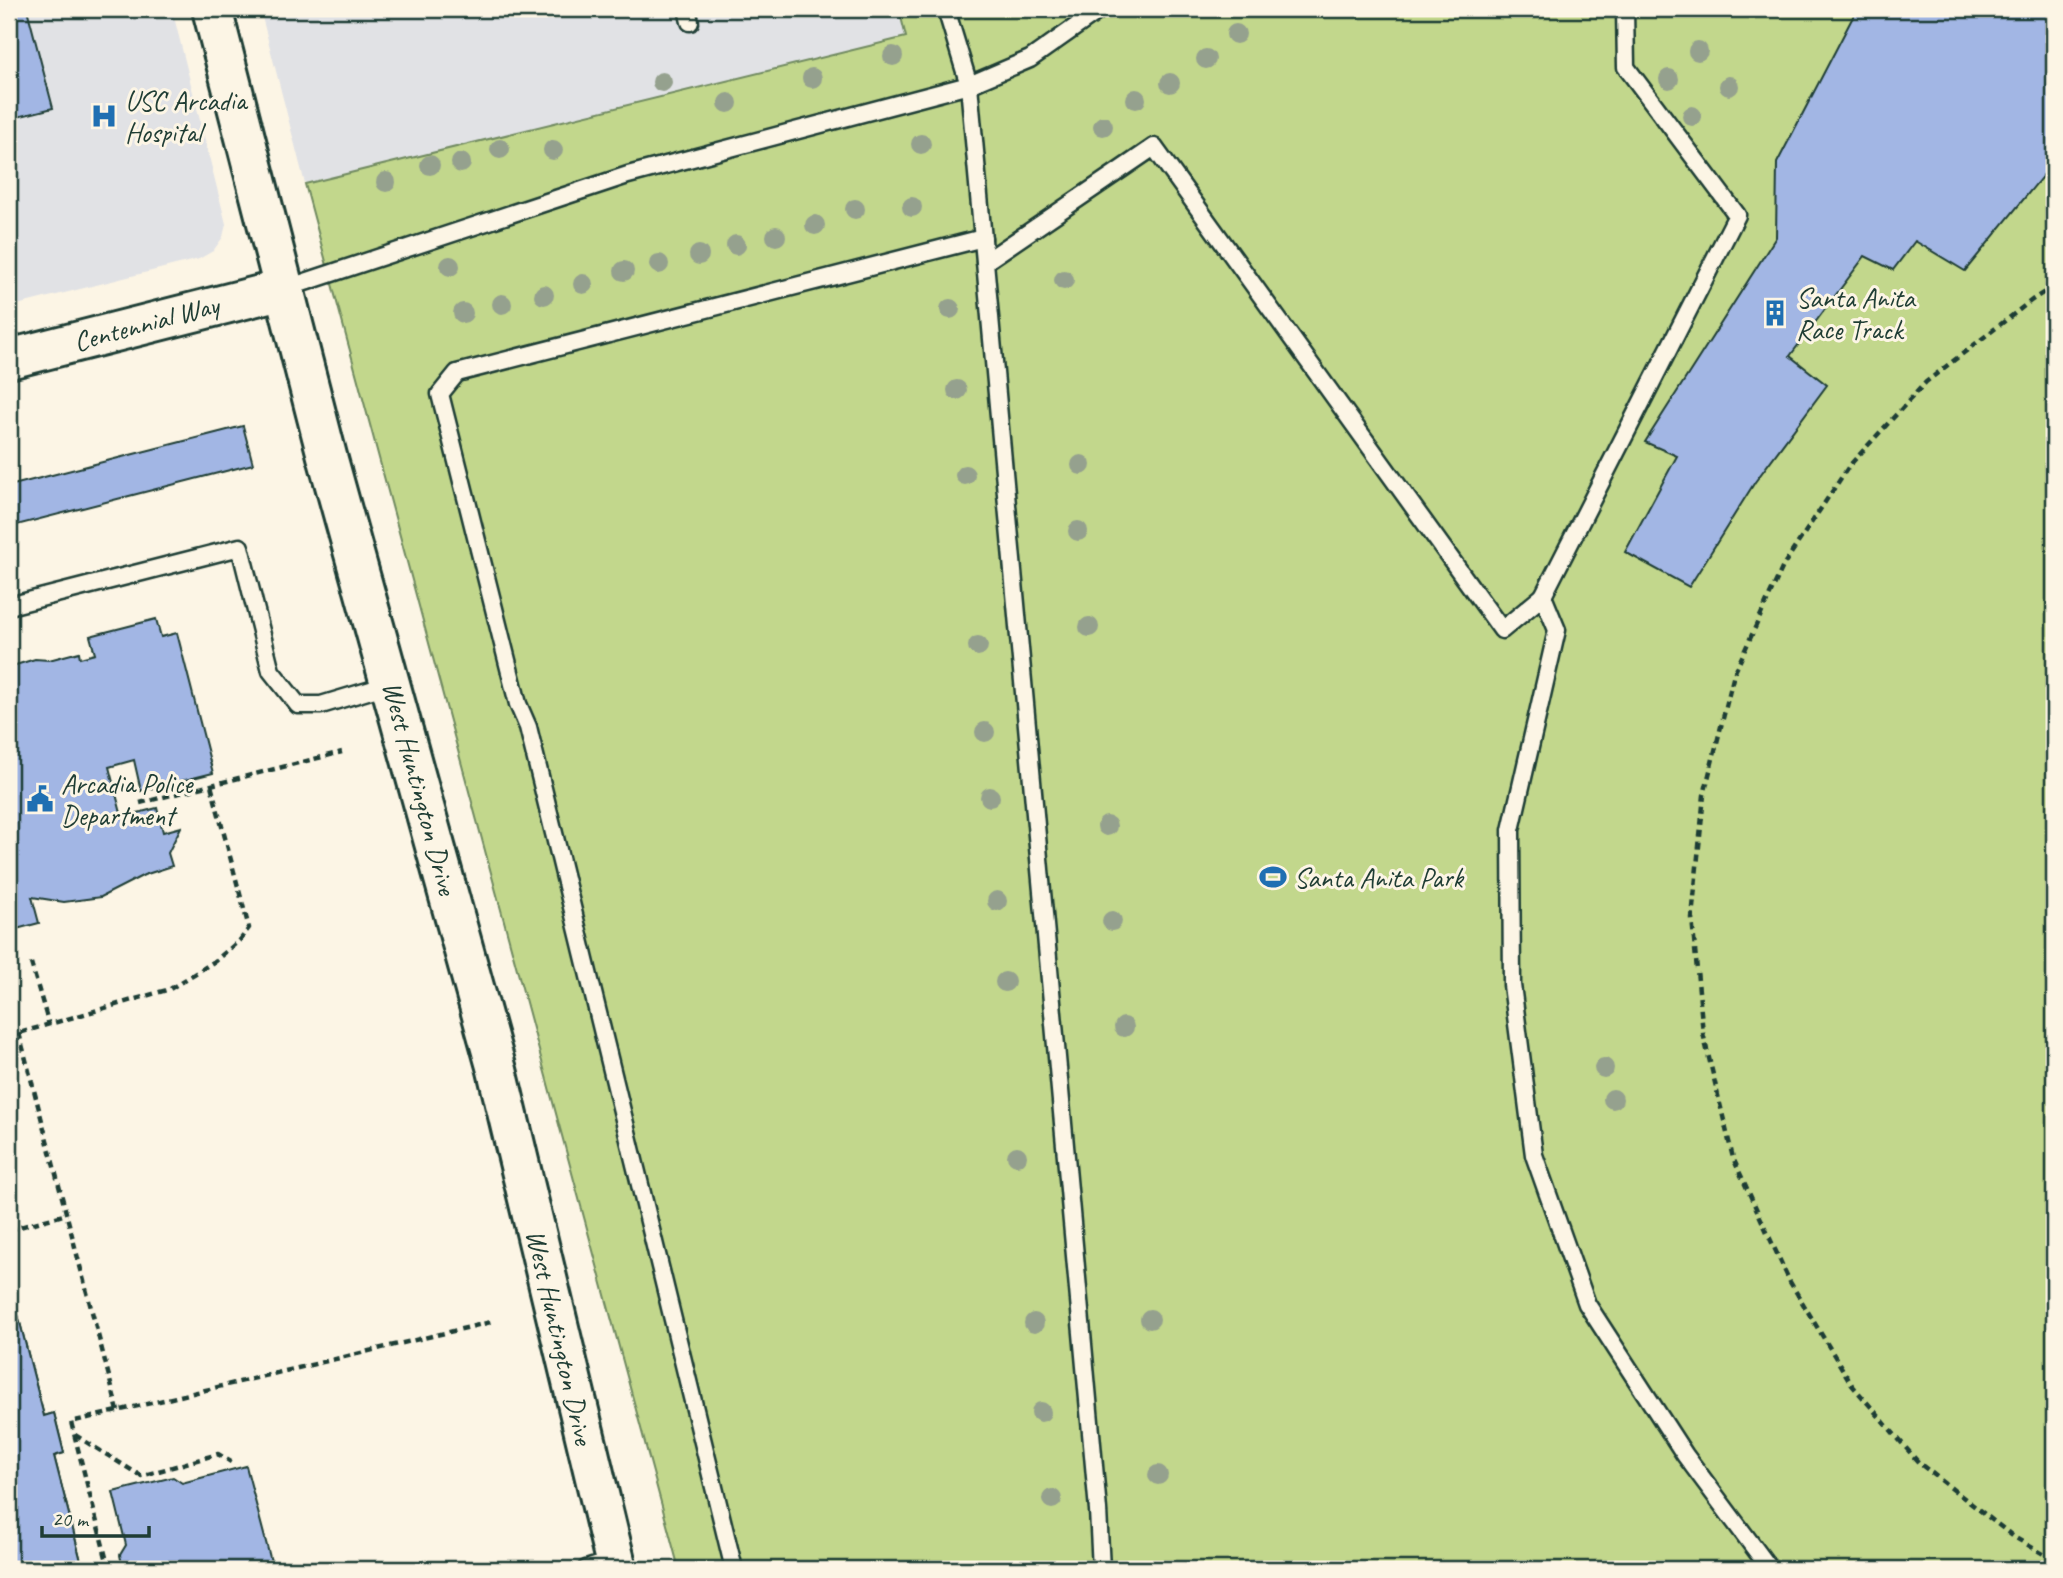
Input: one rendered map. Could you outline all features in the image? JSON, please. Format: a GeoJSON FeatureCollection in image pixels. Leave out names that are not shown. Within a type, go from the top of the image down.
{"type":"FeatureCollection","features":[{"type":"Feature","properties":{"kind":"main road","name":"West Huntington Drive"},"geometry":{"type":"LineString","coordinates":[[212,9],[327,456],[497,1070],[606,1566]]}},
{"type":"Feature","properties":{"kind":"main road","name":"Centennial Way"},"geometry":{"type":"LineString","coordinates":[[9,359],[284,289]]}},
{"type":"Feature","properties":{"kind":"lane"},"geometry":{"type":"LineString","coordinates":[[946,9],[969,85],[1098,1510],[1101,1569]]}},
{"type":"Feature","properties":{"kind":"lane"},"geometry":{"type":"LineString","coordinates":[[284,289],[628,176],[969,85],[1030,59],[1101,9]]}},
{"type":"Feature","properties":{"kind":"lane"},"geometry":{"type":"LineString","coordinates":[[985,262],[1154,147],[1502,629],[1543,596],[1737,215],[1626,67],[1625,9]]}},
{"type":"Feature","properties":{"kind":"lane"},"geometry":{"type":"LineString","coordinates":[[734,1569],[528,726],[518,704],[440,394],[457,373],[983,238]]}},
{"type":"Feature","properties":{"kind":"lane"},"geometry":{"type":"LineString","coordinates":[[9,606],[240,547],[271,671],[298,705],[321,705],[391,684]]}},
{"type":"Feature","properties":{"kind":"lane"},"geometry":{"type":"LineString","coordinates":[[1543,596],[1557,630],[1511,831],[1512,985],[1534,1155],[1587,1304],[1685,1455],[1770,1569]]}},
{"type":"Feature","properties":{"kind":"path"},"geometry":{"type":"LineString","coordinates":[[2054,286],[1926,382],[1849,466],[1784,564],[1734,674],[1704,795],[1692,918],[1703,1033],[1733,1158],[1790,1282],[1852,1385],[1919,1463],[2014,1537],[2054,1560]]}},
{"type":"Feature","properties":{"kind":"path"},"geometry":{"type":"LineString","coordinates":[[140,803],[342,752]]}},
{"type":"Feature","properties":{"kind":"path"},"geometry":{"type":"LineString","coordinates":[[9,1036],[170,989],[215,961],[240,940],[249,928],[211,785]]}},
{"type":"Feature","properties":{"kind":"path"},"geometry":{"type":"LineString","coordinates":[[31,963],[50,1025]]}},
{"type":"Feature","properties":{"kind":"path"},"geometry":{"type":"LineString","coordinates":[[19,1033],[118,1411]]}},
{"type":"Feature","properties":{"kind":"path"},"geometry":{"type":"LineString","coordinates":[[9,1230],[67,1214]]}},
{"type":"Feature","properties":{"kind":"path"},"geometry":{"type":"LineString","coordinates":[[108,1569],[71,1422],[491,1322]]}},
{"type":"Feature","properties":{"kind":"path"},"geometry":{"type":"LineString","coordinates":[[74,1435],[141,1476],[218,1454],[231,1462]]}},
{"type":"Feature","properties":{"kind":"shaded area","name":"USC Arcadia Hospital"},"geometry":{"type":"Polygon","coordinates":[[[9,9],[172,9],[226,224],[223,237],[213,251],[199,259],[9,307],[9,9]]]}},
{"type":"Feature","properties":{"kind":"shaded area"},"geometry":{"type":"Polygon","coordinates":[[[260,9],[899,9],[907,37],[305,184],[260,9]]]}},
{"type":"Feature","properties":{"kind":"green space","name":"Santa Anita Park"},"geometry":{"type":"Polygon","coordinates":[[[899,9],[2054,9],[2054,1569],[679,1569],[305,184],[906,37],[899,9]]]}},
{"type":"Feature","properties":{"kind":"building"},"geometry":{"type":"Polygon","coordinates":[[[9,9],[27,9],[53,108],[9,119],[9,9]]]}},
{"type":"Feature","properties":{"kind":"building","name":"Santa Anita Race Track"},"geometry":{"type":"Polygon","coordinates":[[[1857,9],[2054,9],[2054,162],[1965,271],[1915,241],[1893,270],[1865,256],[1790,356],[1827,385],[1755,482],[1689,587],[1625,552],[1677,456],[1645,442],[1776,237],[1777,163],[1857,9]]]}},
{"type":"Feature","properties":{"kind":"building"},"geometry":{"type":"Polygon","coordinates":[[[243,426],[253,464],[9,527],[9,486],[243,426]]]}},
{"type":"Feature","properties":{"kind":"building"},"geometry":{"type":"Polygon","coordinates":[[[156,619],[161,637],[177,633],[213,773],[141,791],[134,760],[109,767],[122,817],[157,808],[163,832],[181,827],[168,853],[172,866],[144,875],[101,897],[64,902],[32,897],[39,923],[9,931],[9,667],[35,659],[49,660],[79,652],[80,658],[95,654],[90,636],[156,619]]]}},
{"type":"Feature","properties":{"kind":"building"},"geometry":{"type":"Polygon","coordinates":[[[16,1307],[44,1416],[54,1413],[64,1453],[54,1456],[82,1565],[73,1567],[74,1569],[9,1569],[9,1309],[16,1307]]]}},
{"type":"Feature","properties":{"kind":"building"},"geometry":{"type":"Polygon","coordinates":[[[16,1307],[44,1416],[54,1413],[64,1453],[54,1456],[82,1565],[73,1567],[74,1569],[9,1569],[9,1309],[16,1307]]]}},
{"type":"Feature","properties":{"kind":"building"},"geometry":{"type":"Polygon","coordinates":[[[246,1466],[273,1569],[123,1569],[120,1555],[126,1545],[113,1492],[173,1477],[182,1483],[246,1466]]]}},
{"type":"Feature","properties":{"kind":"place","name":"USC Arcadia Hospital"},"geometry":{"type":"Point","coordinates":[104,116]}},
{"type":"Feature","properties":{"kind":"place","name":"Santa Anita Race Track"},"geometry":{"type":"Point","coordinates":[1775,313]}},
{"type":"Feature","properties":{"kind":"place","name":"Arcadia Police Department"},"geometry":{"type":"Point","coordinates":[40,799]}},
{"type":"Feature","properties":{"kind":"place","name":"Santa Anita Park"},"geometry":{"type":"Point","coordinates":[1273,877]}}]}
